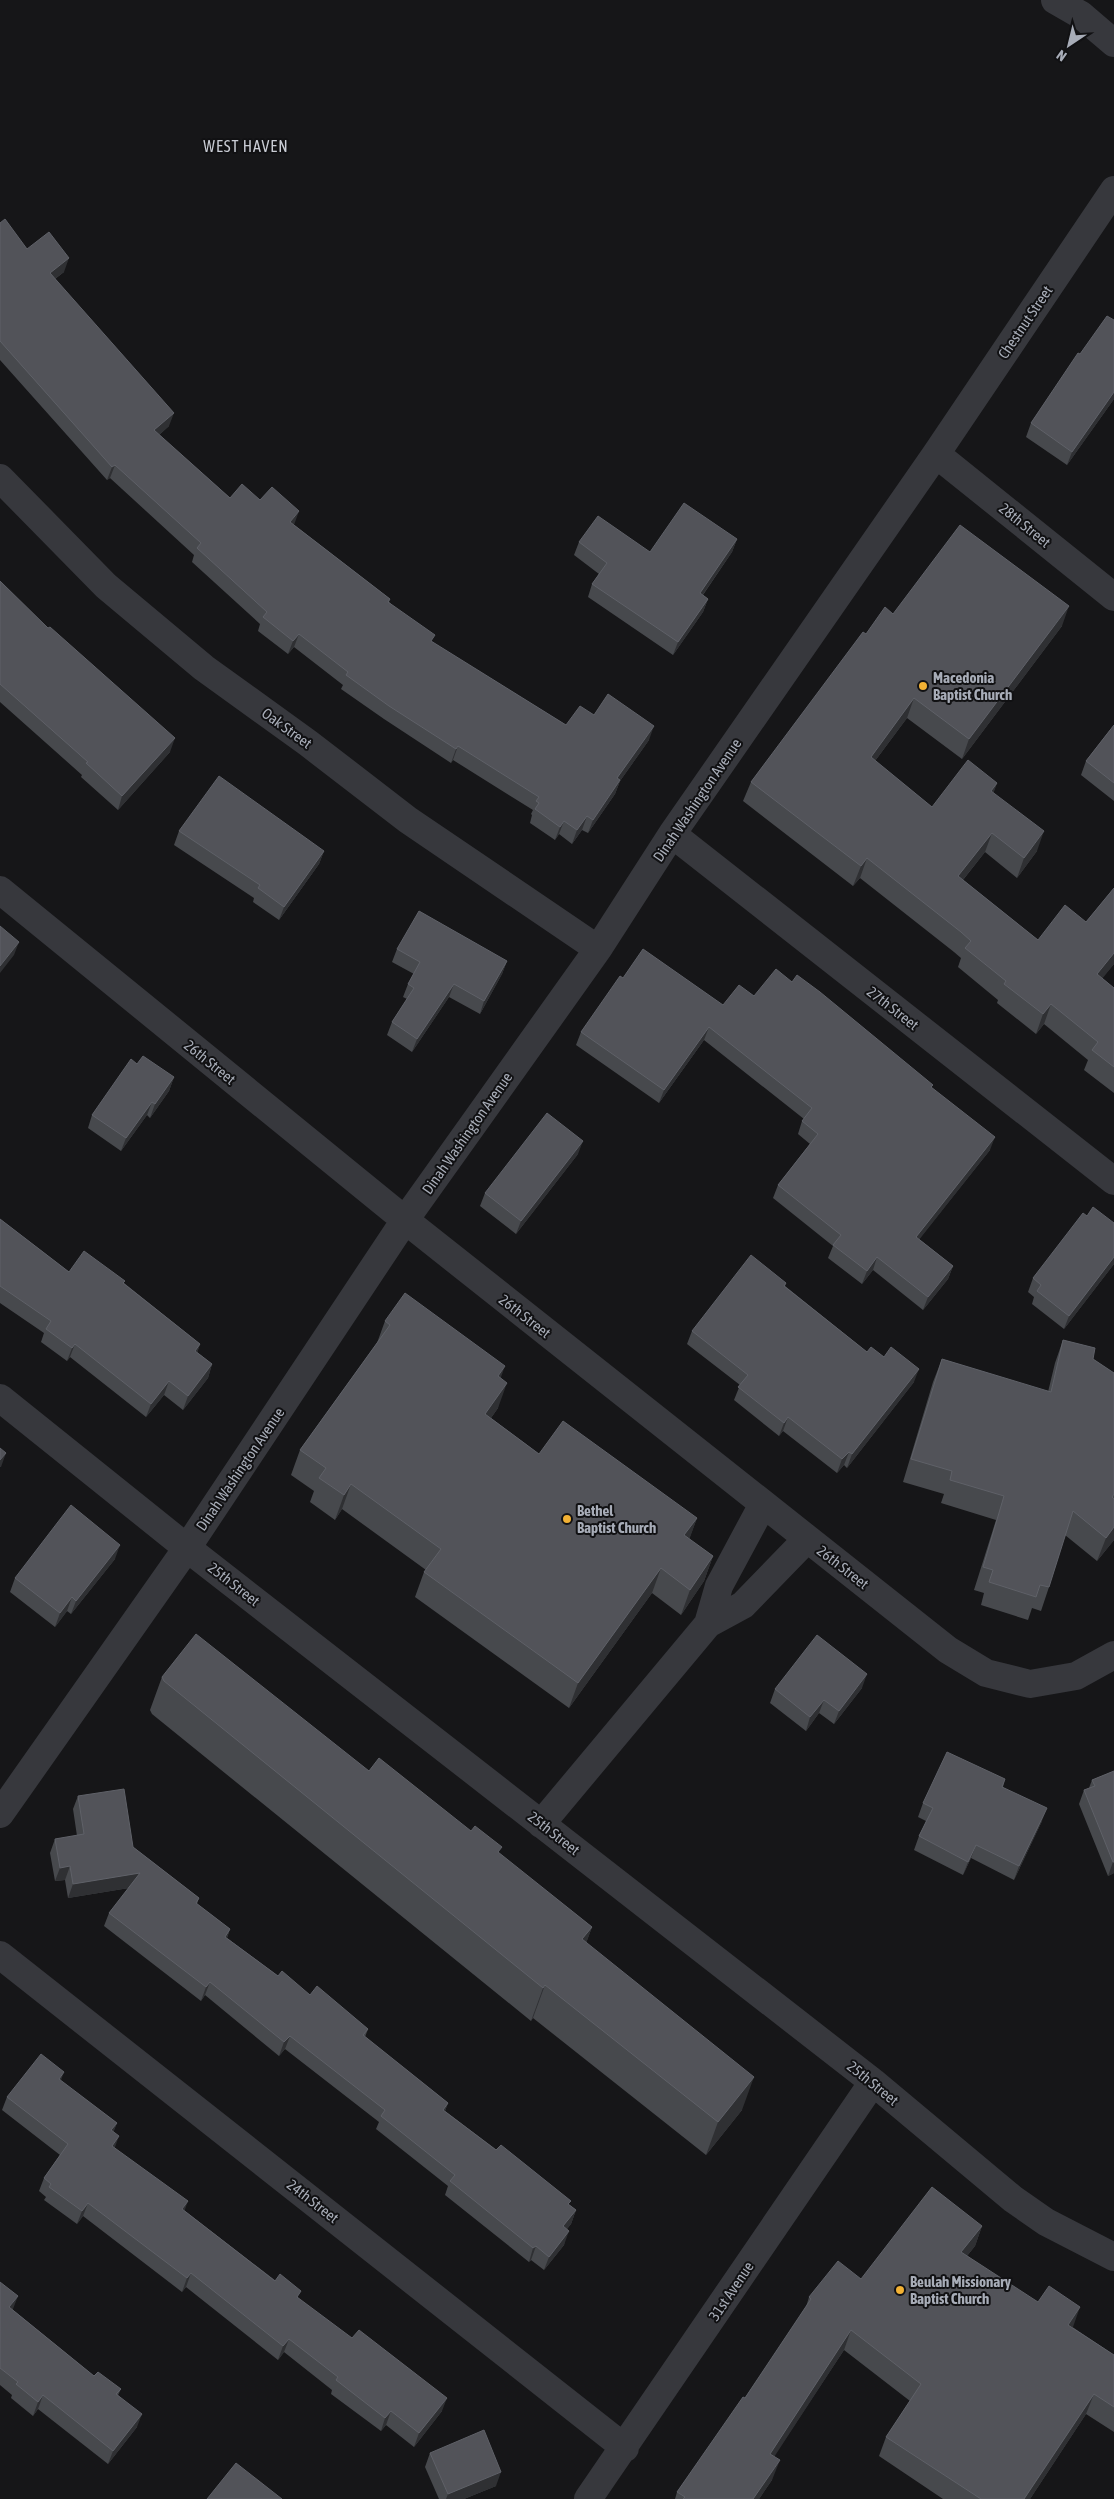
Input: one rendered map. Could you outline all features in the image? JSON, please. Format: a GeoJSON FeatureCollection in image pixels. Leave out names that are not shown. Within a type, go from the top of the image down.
{"type":"FeatureCollection","features":[{"type":"Feature","properties":{"kind":"street"},"geometry":{"type":"LineString","coordinates":[[1055,0],[1081,15],[1114,42]]}},
{"type":"Feature","properties":{"kind":"street","name":"Chestnut Street"},"geometry":{"type":"LineString","coordinates":[[936,454],[1114,190]]}},
{"type":"Feature","properties":{"kind":"street","name":"28th Street"},"geometry":{"type":"LineString","coordinates":[[936,454],[1114,597]]}},
{"type":"Feature","properties":{"kind":"street","name":"Dinah Washington Avenue"},"geometry":{"type":"LineString","coordinates":[[0,1814],[187,1548],[405,1220],[598,949],[672,834],[936,454]]}},
{"type":"Feature","properties":{"kind":"street","name":"Oak Street"},"geometry":{"type":"LineString","coordinates":[[0,478],[106,586],[204,668],[308,742],[408,820],[598,949]]}},
{"type":"Feature","properties":{"kind":"street","name":"27th Street"},"geometry":{"type":"LineString","coordinates":[[672,834],[1114,1181]]}},
{"type":"Feature","properties":{"kind":"street","name":"26th Street"},"geometry":{"type":"LineString","coordinates":[[0,890],[405,1220],[948,1650],[986,1673],[1030,1684],[1076,1676],[1114,1654]]}},
{"type":"Feature","properties":{"kind":"street","name":"25th Street"},"geometry":{"type":"LineString","coordinates":[[0,1398],[187,1548],[873,2082],[1013,2199],[1046,2222],[1114,2257]]}},
{"type":"Feature","properties":{"kind":"street"},"geometry":{"type":"LineString","coordinates":[[708,1624],[719,1586],[763,1504]]}},
{"type":"Feature","properties":{"kind":"street"},"geometry":{"type":"LineString","coordinates":[[541,1824],[708,1624],[743,1605],[808,1539]]}},
{"type":"Feature","properties":{"kind":"street","name":"24th Street"},"geometry":{"type":"LineString","coordinates":[[0,1955],[626,2448]]}},
{"type":"Feature","properties":{"kind":"street","name":"31st Avenue"},"geometry":{"type":"LineString","coordinates":[[588,2499],[626,2448],[873,2082]]}},
{"type":"Feature","properties":{"kind":"building"},"geometry":{"type":"Polygon","coordinates":[[[5,219],[27,249],[49,232],[69,258],[50,273],[174,413],[154,430],[230,498],[242,484],[260,500],[272,487],[299,511],[290,522],[390,599],[388,602],[435,635],[431,641],[566,725],[580,706],[594,715],[608,694],[654,726],[617,778],[620,780],[593,820],[587,816],[577,830],[564,821],[560,827],[535,809],[539,803],[536,801],[539,797],[458,746],[456,749],[389,706],[346,675],[348,672],[299,634],[293,641],[263,617],[267,612],[197,548],[201,543],[115,465],[112,467],[0,341],[0,223],[5,219]]]}},
{"type":"Feature","properties":{"kind":"building"},"geometry":{"type":"Polygon","coordinates":[[[1107,316],[1114,320],[1114,392],[1072,452],[1031,423],[1078,353],[1080,354],[1107,316]]]}},
{"type":"Feature","properties":{"kind":"building"},"geometry":{"type":"Polygon","coordinates":[[[684,503],[737,539],[700,593],[708,599],[678,642],[592,584],[607,563],[579,542],[598,516],[650,552],[684,503]]]}},
{"type":"Feature","properties":{"kind":"building"},"geometry":{"type":"Polygon","coordinates":[[[960,525],[1069,606],[969,739],[914,698],[871,757],[932,807],[968,760],[997,783],[991,791],[1044,831],[1024,858],[992,833],[958,876],[1038,940],[1065,905],[1086,922],[1114,888],[1114,953],[1097,974],[1114,988],[1114,1067],[1092,1050],[1098,1042],[1051,1004],[1043,1014],[1004,984],[1006,981],[965,948],[971,941],[867,858],[861,866],[751,782],[863,632],[866,634],[885,607],[893,614],[960,525]]]}},
{"type":"Feature","properties":{"kind":"building"},"geometry":{"type":"Polygon","coordinates":[[[0,581],[48,628],[50,627],[175,738],[122,796],[86,763],[88,762],[0,684],[0,581]]]}},
{"type":"Feature","properties":{"kind":"building"},"geometry":{"type":"Polygon","coordinates":[[[1114,725],[1114,783],[1086,761],[1114,725]]]}},
{"type":"Feature","properties":{"kind":"building"},"geometry":{"type":"Polygon","coordinates":[[[219,776],[324,851],[284,907],[258,888],[260,885],[179,831],[219,776]]]}},
{"type":"Feature","properties":{"kind":"building"},"geometry":{"type":"Polygon","coordinates":[[[419,911],[507,961],[484,1001],[454,984],[417,1039],[392,1022],[414,988],[408,984],[420,962],[397,949],[419,911]]]}},
{"type":"Feature","properties":{"kind":"building"},"geometry":{"type":"Polygon","coordinates":[[[0,926],[19,942],[0,966],[0,926]]]}},
{"type":"Feature","properties":{"kind":"building"},"geometry":{"type":"Polygon","coordinates":[[[643,949],[723,1005],[739,985],[754,996],[776,969],[792,982],[797,975],[933,1085],[931,1087],[995,1137],[916,1237],[953,1266],[928,1297],[877,1257],[867,1271],[833,1245],[841,1235],[778,1185],[818,1134],[802,1121],[812,1108],[709,1027],[664,1090],[581,1032],[620,976],[623,978],[643,949]]]}},
{"type":"Feature","properties":{"kind":"building"},"geometry":{"type":"Polygon","coordinates":[[[143,1056],[174,1077],[155,1104],[152,1102],[126,1138],[92,1115],[131,1059],[137,1064],[143,1056]]]}},
{"type":"Feature","properties":{"kind":"building"},"geometry":{"type":"Polygon","coordinates":[[[547,1113],[583,1141],[521,1221],[485,1193],[547,1113]]]}},
{"type":"Feature","properties":{"kind":"building"},"geometry":{"type":"Polygon","coordinates":[[[1093,1207],[1114,1223],[1114,1257],[1069,1316],[1037,1291],[1041,1285],[1033,1278],[1083,1213],[1087,1216],[1093,1207]]]}},
{"type":"Feature","properties":{"kind":"building"},"geometry":{"type":"Polygon","coordinates":[[[0,1219],[69,1272],[84,1251],[125,1281],[123,1283],[200,1344],[195,1351],[212,1364],[188,1396],[169,1381],[151,1404],[75,1344],[72,1348],[46,1329],[51,1321],[0,1286],[0,1219]]]}},
{"type":"Feature","properties":{"kind":"building"},"geometry":{"type":"Polygon","coordinates":[[[751,1255],[786,1283],[784,1286],[867,1352],[871,1347],[884,1357],[891,1347],[919,1369],[852,1454],[849,1452],[842,1459],[788,1417],[784,1423],[738,1387],[748,1375],[692,1331],[751,1255]]]}},
{"type":"Feature","properties":{"kind":"building","name":"Bethel Baptist Church"},"geometry":{"type":"Polygon","coordinates":[[[405,1293],[505,1366],[498,1376],[507,1383],[485,1414],[539,1454],[563,1421],[697,1518],[684,1535],[713,1556],[690,1590],[661,1568],[578,1683],[424,1572],[441,1549],[351,1484],[344,1495],[319,1478],[326,1468],[300,1450],[390,1325],[385,1321],[405,1293]]]}},
{"type":"Feature","properties":{"kind":"building"},"geometry":{"type":"Polygon","coordinates":[[[1063,1340],[1095,1348],[1093,1359],[1114,1373],[1114,1494],[1112,1497],[1114,1499],[1114,1527],[1106,1538],[1073,1511],[1049,1587],[1040,1585],[1036,1597],[989,1582],[993,1570],[983,1567],[1004,1496],[950,1480],[952,1471],[911,1459],[942,1359],[1051,1392],[1063,1340]]]}},
{"type":"Feature","properties":{"kind":"building"},"geometry":{"type":"Polygon","coordinates":[[[0,1448],[6,1453],[0,1460],[0,1448]]]}},
{"type":"Feature","properties":{"kind":"building"},"geometry":{"type":"Polygon","coordinates":[[[71,1505],[120,1545],[76,1601],[72,1597],[60,1613],[15,1578],[71,1505]]]}},
{"type":"Feature","properties":{"kind":"building"},"geometry":{"type":"Polygon","coordinates":[[[196,1634],[369,1771],[379,1758],[471,1831],[475,1826],[502,1847],[498,1852],[592,1927],[582,1939],[754,2077],[718,2122],[545,1985],[543,1988],[164,1681],[162,1677],[196,1634]]]}},
{"type":"Feature","properties":{"kind":"building"},"geometry":{"type":"Polygon","coordinates":[[[817,1635],[867,1674],[839,1711],[824,1700],[810,1717],[775,1689],[817,1635]]]}},
{"type":"Feature","properties":{"kind":"building"},"geometry":{"type":"Polygon","coordinates":[[[947,1752],[1005,1779],[1002,1787],[1047,1808],[1019,1866],[976,1845],[968,1862],[919,1836],[933,1808],[923,1803],[947,1752]]]}},
{"type":"Feature","properties":{"kind":"building"},"geometry":{"type":"Polygon","coordinates":[[[1114,1771],[1113,1862],[1084,1790],[1095,1786],[1092,1780],[1114,1771]]]}},
{"type":"Feature","properties":{"kind":"building"},"geometry":{"type":"Polygon","coordinates":[[[124,1789],[133,1847],[199,1898],[196,1903],[230,1929],[225,1937],[278,1976],[282,1971],[310,1995],[317,1986],[368,2029],[363,2035],[448,2103],[443,2110],[496,2150],[501,2145],[571,2201],[568,2204],[576,2210],[563,2226],[569,2231],[549,2257],[536,2246],[533,2248],[450,2181],[455,2175],[381,2116],[385,2110],[290,2036],[284,2042],[210,1982],[206,1987],[109,1913],[140,1873],[73,1884],[70,1866],[60,1868],[55,1839],[84,1834],[78,1796],[124,1789]]]}},
{"type":"Feature","properties":{"kind":"building"},"geometry":{"type":"Polygon","coordinates":[[[41,2054],[64,2072],[59,2079],[117,2123],[111,2130],[119,2136],[112,2146],[188,2201],[182,2209],[275,2281],[280,2274],[301,2291],[297,2297],[352,2338],[359,2330],[447,2398],[419,2433],[391,2411],[385,2418],[336,2380],[338,2377],[289,2339],[283,2346],[191,2273],[187,2278],[88,2203],[82,2211],[49,2187],[51,2184],[44,2178],[68,2144],[7,2097],[41,2054]]]}},
{"type":"Feature","properties":{"kind":"building"},"geometry":{"type":"Polygon","coordinates":[[[932,2187],[982,2226],[961,2252],[1038,2302],[1049,2286],[1080,2307],[1068,2325],[1114,2355],[1114,2407],[1094,2394],[1024,2499],[981,2499],[886,2437],[921,2384],[851,2330],[770,2454],[780,2460],[753,2499],[683,2499],[685,2497],[677,2492],[743,2397],[745,2398],[811,2299],[809,2297],[838,2261],[861,2279],[932,2187]]]}},
{"type":"Feature","properties":{"kind":"building"},"geometry":{"type":"Polygon","coordinates":[[[0,2282],[18,2296],[9,2307],[94,2376],[98,2372],[121,2389],[116,2394],[142,2414],[113,2451],[43,2395],[38,2402],[16,2384],[18,2382],[0,2368],[0,2282]]]}},
{"type":"Feature","properties":{"kind":"building"},"geometry":{"type":"Polygon","coordinates":[[[484,2430],[501,2472],[448,2494],[430,2453],[484,2430]]]}},
{"type":"Feature","properties":{"kind":"building"},"geometry":{"type":"Polygon","coordinates":[[[236,2463],[282,2499],[207,2499],[236,2463]]]}},
{"type":"Feature","properties":{"kind":"place","name":"Macedonia Baptist Church"},"geometry":{"type":"Point","coordinates":[923,686]}},
{"type":"Feature","properties":{"kind":"place","name":"Bethel Baptist Church"},"geometry":{"type":"Point","coordinates":[567,1519]}},
{"type":"Feature","properties":{"kind":"place","name":"Beulah Missionary Baptist Church"},"geometry":{"type":"Point","coordinates":[900,2290]}},
{"type":"Feature","properties":{"kind":"district","name":"WEST HAVEN"},"geometry":{"type":"Point","coordinates":[246,146]}}]}
